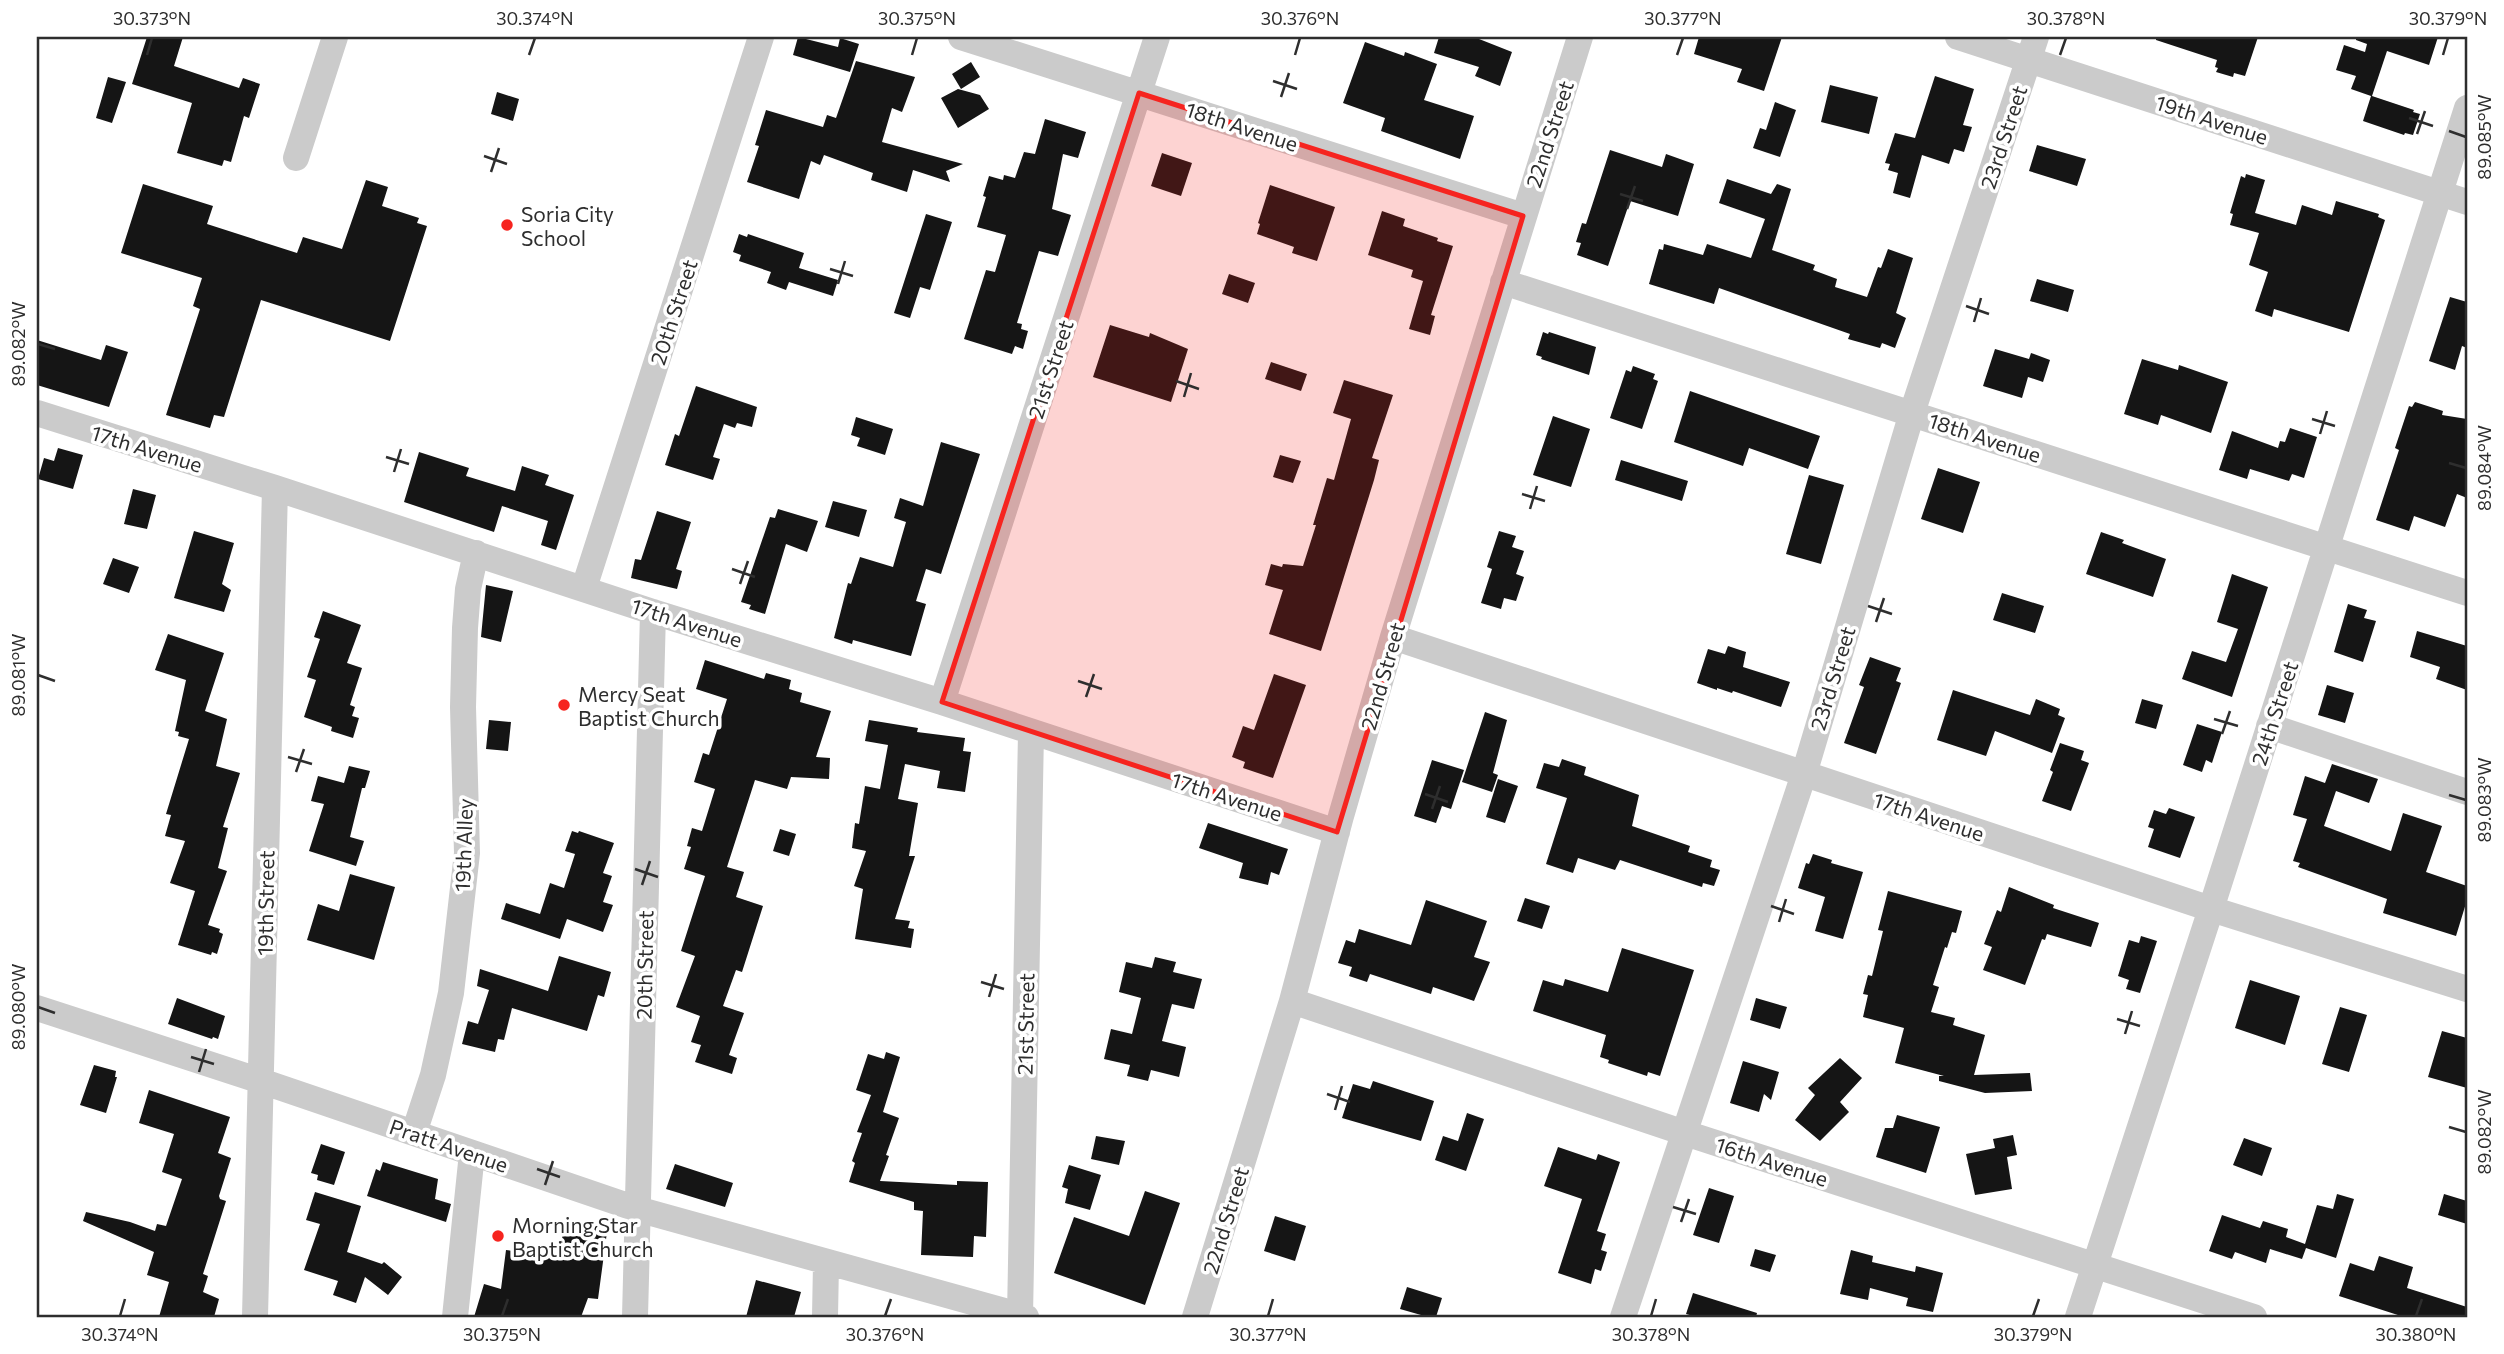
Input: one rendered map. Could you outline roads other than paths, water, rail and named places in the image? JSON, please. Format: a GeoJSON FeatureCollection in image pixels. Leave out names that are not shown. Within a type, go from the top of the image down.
{"type":"FeatureCollection","features":[{"type":"Feature","properties":{"kind":"street"},"geometry":{"type":"LineString","coordinates":[[296,158],[335,37]]}},
{"type":"Feature","properties":{"kind":"street","name":"20th Street"},"geometry":{"type":"LineString","coordinates":[[584,588],[761,37]]}},
{"type":"Feature","properties":{"kind":"street","name":"18th Avenue"},"geometry":{"type":"LineString","coordinates":[[961,37],[1523,216]]}},
{"type":"Feature","properties":{"kind":"street","name":"21st Street"},"geometry":{"type":"LineString","coordinates":[[942,702],[1157,37]]}},
{"type":"Feature","properties":{"kind":"street","name":"22nd Street"},"geometry":{"type":"LineString","coordinates":[[1195,1317],[1292,1001],[1393,637],[1580,37]]}},
{"type":"Feature","properties":{"kind":"street","name":"19th Avenue"},"geometry":{"type":"LineString","coordinates":[[1958,37],[2032,49],[2467,202]]}},
{"type":"Feature","properties":{"kind":"street","name":"23rd Street"},"geometry":{"type":"LineString","coordinates":[[1623,1317],[1804,774],[1912,413],[2032,49]]}},
{"type":"Feature","properties":{"kind":"street","name":"24th Street"},"geometry":{"type":"LineString","coordinates":[[2078,1317],[2467,108]]}},
{"type":"Feature","properties":{"kind":"street","name":"18th Avenue"},"geometry":{"type":"LineString","coordinates":[[1503,282],[2467,593]]}},
{"type":"Feature","properties":{"kind":"street","name":"17th Avenue"},"geometry":{"type":"LineString","coordinates":[[37,413],[653,612],[942,702],[1337,832]]}},
{"type":"Feature","properties":{"kind":"street","name":"19th Street"},"geometry":{"type":"LineString","coordinates":[[255,1317],[275,488]]}},
{"type":"Feature","properties":{"kind":"street","name":"19th Alley"},"geometry":{"type":"LineString","coordinates":[[414,1133],[433,1075],[451,993],[467,853],[463,707],[465,628],[468,589],[476,554]]}},
{"type":"Feature","properties":{"kind":"street","name":"20th Street"},"geometry":{"type":"LineString","coordinates":[[635,1317],[653,612]]}},
{"type":"Feature","properties":{"kind":"street","name":"17th Avenue"},"geometry":{"type":"LineString","coordinates":[[1393,637],[2211,909],[2467,989]]}},
{"type":"Feature","properties":{"kind":"street"},"geometry":{"type":"LineString","coordinates":[[2269,726],[2467,792]]}},
{"type":"Feature","properties":{"kind":"street","name":"21st Street"},"geometry":{"type":"LineString","coordinates":[[1023,1316],[1031,732]]}},
{"type":"Feature","properties":{"kind":"street","name":"16th Avenue"},"geometry":{"type":"LineString","coordinates":[[1292,1001],[1685,1133],[2254,1317]]}},
{"type":"Feature","properties":{"kind":"street","name":"Pratt Avenue"},"geometry":{"type":"LineString","coordinates":[[37,1008],[637,1209],[1023,1316]]}},
{"type":"Feature","properties":{"kind":"street"},"geometry":{"type":"LineString","coordinates":[[455,1317],[472,1153]]}},
{"type":"Feature","properties":{"kind":"street"},"geometry":{"type":"LineString","coordinates":[[825,1317],[826,1263]]}},
{"type":"Feature","properties":{"kind":"place","name":"Soria City School"},"geometry":{"type":"Point","coordinates":[507,225]}},
{"type":"Feature","properties":{"kind":"place","name":"Mercy Seat Baptist Church"},"geometry":{"type":"Point","coordinates":[564,705]}},
{"type":"Feature","properties":{"kind":"place","name":"Morning Star Baptist Church"},"geometry":{"type":"Point","coordinates":[498,1236]}}]}
